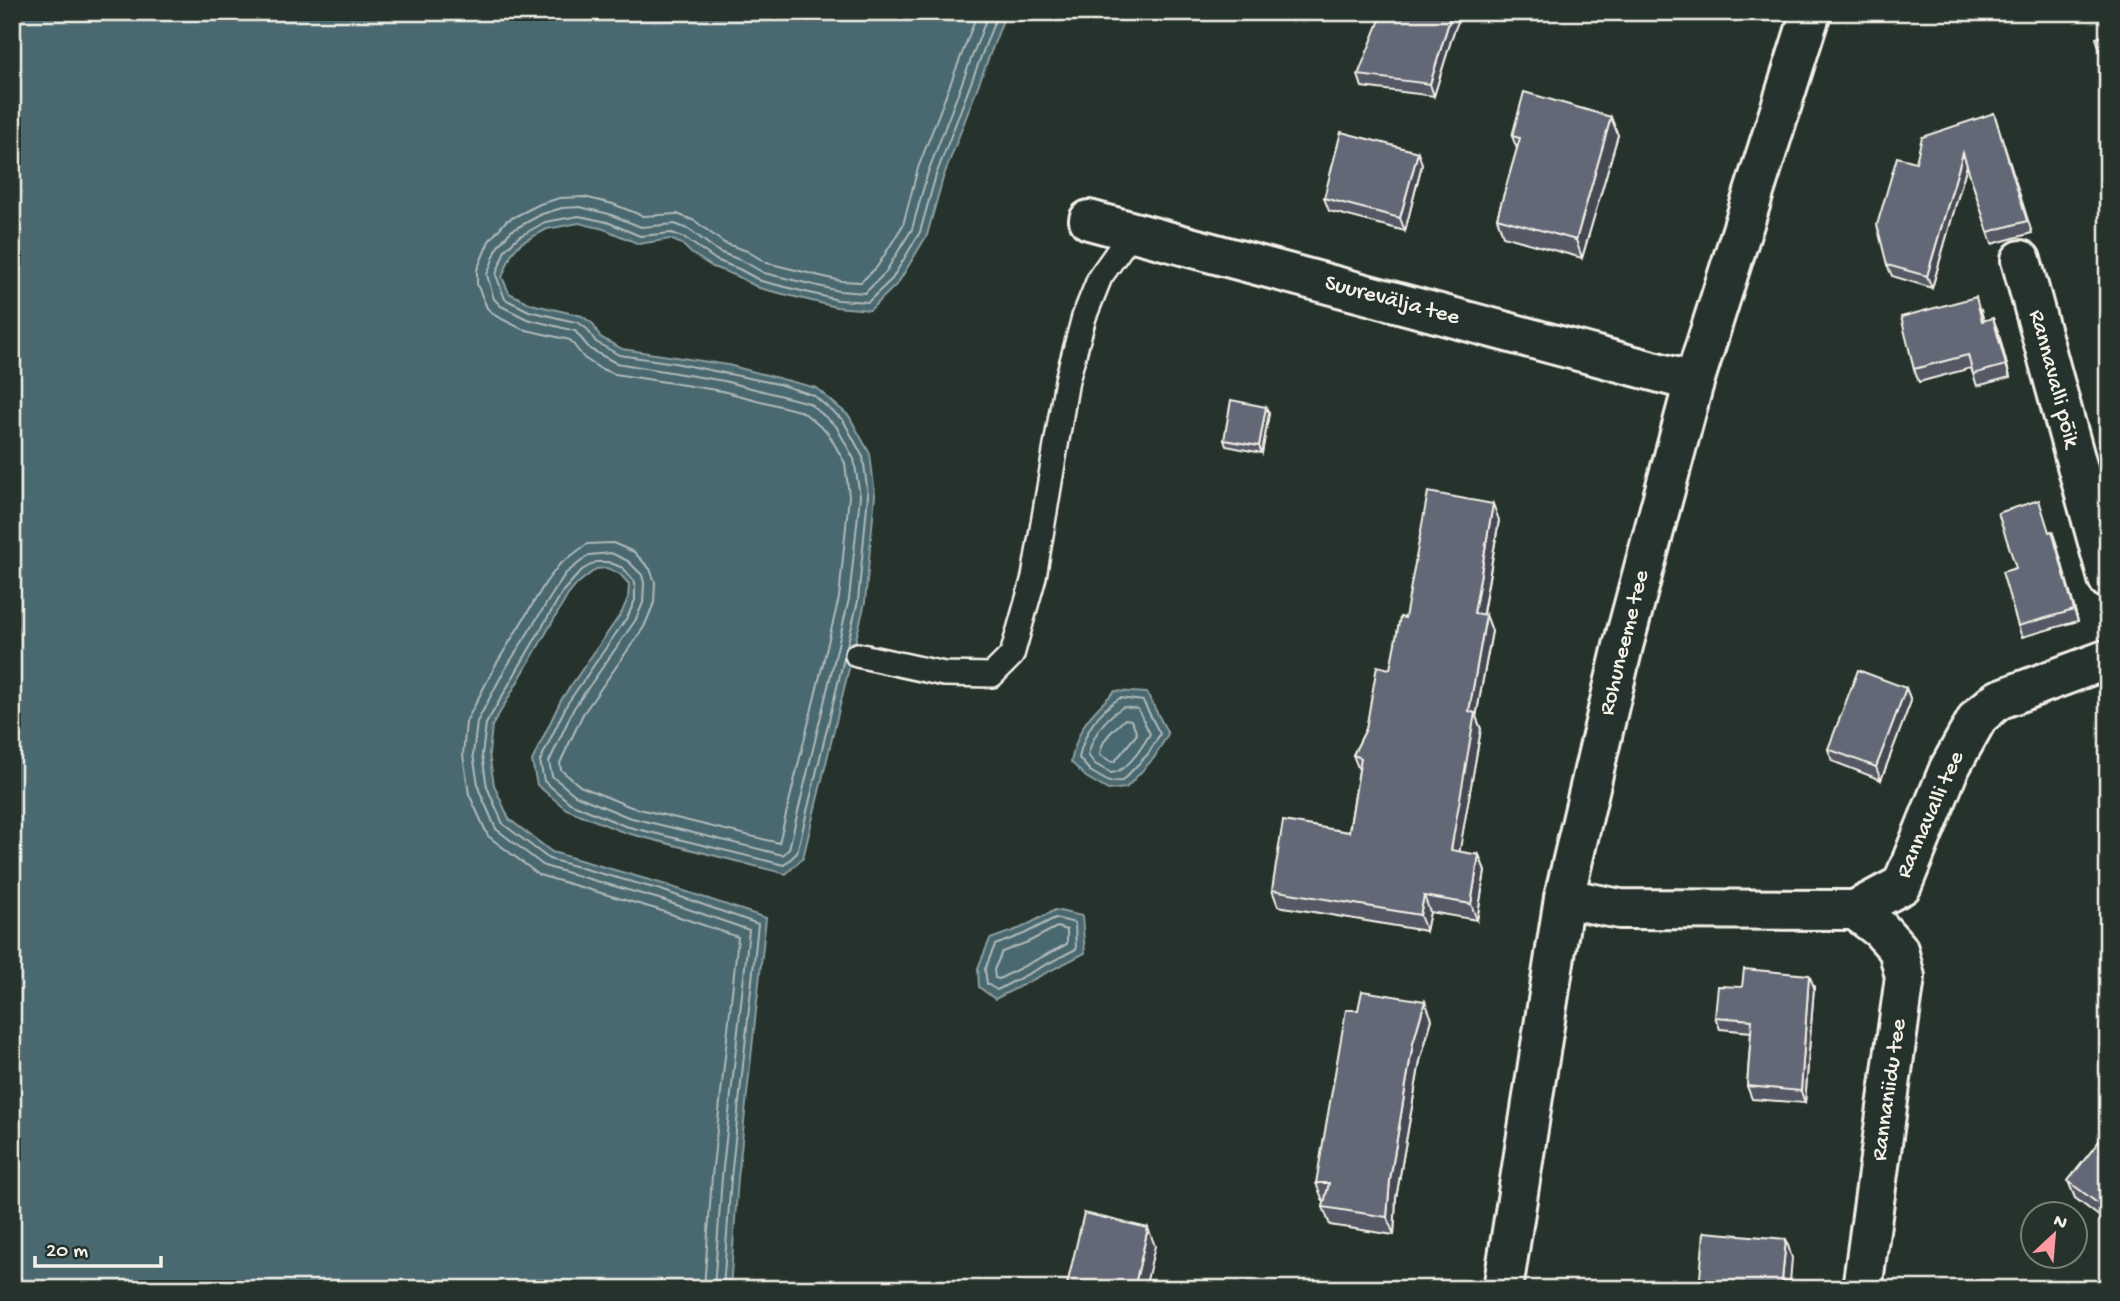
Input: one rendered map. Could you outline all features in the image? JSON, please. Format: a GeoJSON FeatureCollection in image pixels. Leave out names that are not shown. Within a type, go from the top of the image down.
{"type":"FeatureCollection","features":[{"type":"Feature","properties":{"kind":"street","name":"Rohuneeme tee"},"geometry":{"type":"LineString","coordinates":[[1503,1289],[1564,898],[1623,646],[1694,382],[1811,12]]}},
{"type":"Feature","properties":{"kind":"street","name":"Suurevälja tee"},"geometry":{"type":"LineString","coordinates":[[1089,220],[1694,382]]}},
{"type":"Feature","properties":{"kind":"street","name":"Rannavalli põik"},"geometry":{"type":"LineString","coordinates":[[2021,260],[2108,579]]}},
{"type":"Feature","properties":{"kind":"street","name":"Rannavalli tee"},"geometry":{"type":"LineString","coordinates":[[1564,898],[1620,909],[1855,910],[1902,885],[1949,769],[1978,717],[1998,700],[2108,659]]}},
{"type":"Feature","properties":{"kind":"street","name":"Rannaniidu tee"},"geometry":{"type":"LineString","coordinates":[[1855,910],[1880,929],[1898,949],[1905,977],[1862,1289]]}},
{"type":"Feature","properties":{"kind":"lane"},"geometry":{"type":"LineString","coordinates":[[857,654],[944,674],[992,675],[1012,655],[1034,577],[1067,380],[1084,317],[1100,277],[1132,232]]}},
{"type":"Feature","properties":{"kind":"water"},"geometry":{"type":"Polygon","coordinates":[[[12,12],[1006,12],[943,178],[927,235],[898,283],[870,310],[836,307],[759,288],[713,267],[682,244],[670,239],[639,244],[604,229],[579,223],[547,229],[521,243],[512,253],[502,277],[509,293],[531,304],[582,316],[593,324],[600,337],[622,349],[728,365],[816,388],[849,416],[870,454],[875,495],[865,602],[803,858],[786,874],[623,832],[566,809],[537,785],[532,761],[561,700],[622,612],[628,598],[629,584],[620,574],[607,568],[596,569],[577,584],[492,726],[489,754],[494,785],[509,819],[552,852],[663,884],[766,918],[738,1178],[730,1289],[12,1289],[12,12]]]}},
{"type":"Feature","properties":{"kind":"water"},"geometry":{"type":"Polygon","coordinates":[[[1115,691],[1147,693],[1168,734],[1154,758],[1126,788],[1108,790],[1086,777],[1071,762],[1081,730],[1115,691]]]}},
{"type":"Feature","properties":{"kind":"water"},"geometry":{"type":"Polygon","coordinates":[[[1055,910],[1082,916],[1085,953],[995,999],[979,987],[978,968],[990,939],[1021,928],[1055,910]]]}},
{"type":"Feature","properties":{"kind":"building"},"geometry":{"type":"Polygon","coordinates":[[[1383,12],[1452,12],[1430,84],[1358,75],[1383,12]]]}},
{"type":"Feature","properties":{"kind":"building"},"geometry":{"type":"Polygon","coordinates":[[[2108,35],[2108,75],[2096,38],[2108,35]]]}},
{"type":"Feature","properties":{"kind":"building"},"geometry":{"type":"Polygon","coordinates":[[[1524,92],[1611,117],[1576,240],[1497,218],[1520,138],[1512,136],[1524,92]]]}},
{"type":"Feature","properties":{"kind":"building"},"geometry":{"type":"Polygon","coordinates":[[[1994,113],[2027,221],[1988,232],[1963,153],[1927,276],[1887,265],[1877,225],[1897,157],[1916,162],[1922,137],[1994,113]]]}},
{"type":"Feature","properties":{"kind":"building"},"geometry":{"type":"Polygon","coordinates":[[[1341,132],[1418,152],[1400,218],[1324,198],[1341,132]]]}},
{"type":"Feature","properties":{"kind":"building"},"geometry":{"type":"Polygon","coordinates":[[[1976,297],[1982,321],[1993,318],[2006,365],[1973,374],[1968,355],[1914,369],[1901,317],[1976,297]]]}},
{"type":"Feature","properties":{"kind":"building"},"geometry":{"type":"Polygon","coordinates":[[[1231,400],[1266,407],[1259,446],[1224,440],[1231,400]]]}},
{"type":"Feature","properties":{"kind":"building"},"geometry":{"type":"Polygon","coordinates":[[[1428,492],[1493,504],[1474,613],[1486,615],[1469,711],[1475,713],[1451,850],[1479,855],[1471,904],[1424,896],[1420,915],[1272,890],[1283,821],[1349,832],[1361,758],[1353,755],[1366,729],[1377,666],[1390,669],[1400,617],[1405,618],[1428,492]]]}},
{"type":"Feature","properties":{"kind":"building"},"geometry":{"type":"Polygon","coordinates":[[[2039,500],[2049,532],[2052,531],[2074,610],[2018,626],[2002,572],[2016,568],[1998,513],[2039,500]]]}},
{"type":"Feature","properties":{"kind":"building"},"geometry":{"type":"Polygon","coordinates":[[[1858,670],[1906,688],[1876,767],[1828,749],[1858,670]]]}},
{"type":"Feature","properties":{"kind":"building"},"geometry":{"type":"Polygon","coordinates":[[[1744,969],[1809,975],[1801,1091],[1747,1086],[1752,1020],[1715,1017],[1718,986],[1742,987],[1744,969]]]}},
{"type":"Feature","properties":{"kind":"building"},"geometry":{"type":"Polygon","coordinates":[[[1362,991],[1425,1001],[1413,1043],[1390,1180],[1387,1217],[1323,1207],[1329,1183],[1316,1183],[1346,1010],[1358,1010],[1362,991]]]}},
{"type":"Feature","properties":{"kind":"building"},"geometry":{"type":"Polygon","coordinates":[[[2108,1130],[2108,1211],[2068,1181],[2108,1130]]]}},
{"type":"Feature","properties":{"kind":"building"},"geometry":{"type":"Polygon","coordinates":[[[1084,1213],[1148,1228],[1134,1289],[1066,1289],[1084,1213]]]}},
{"type":"Feature","properties":{"kind":"building"},"geometry":{"type":"Polygon","coordinates":[[[1704,1232],[1786,1239],[1782,1281],[1790,1281],[1789,1289],[1699,1289],[1704,1232]]]}}]}
